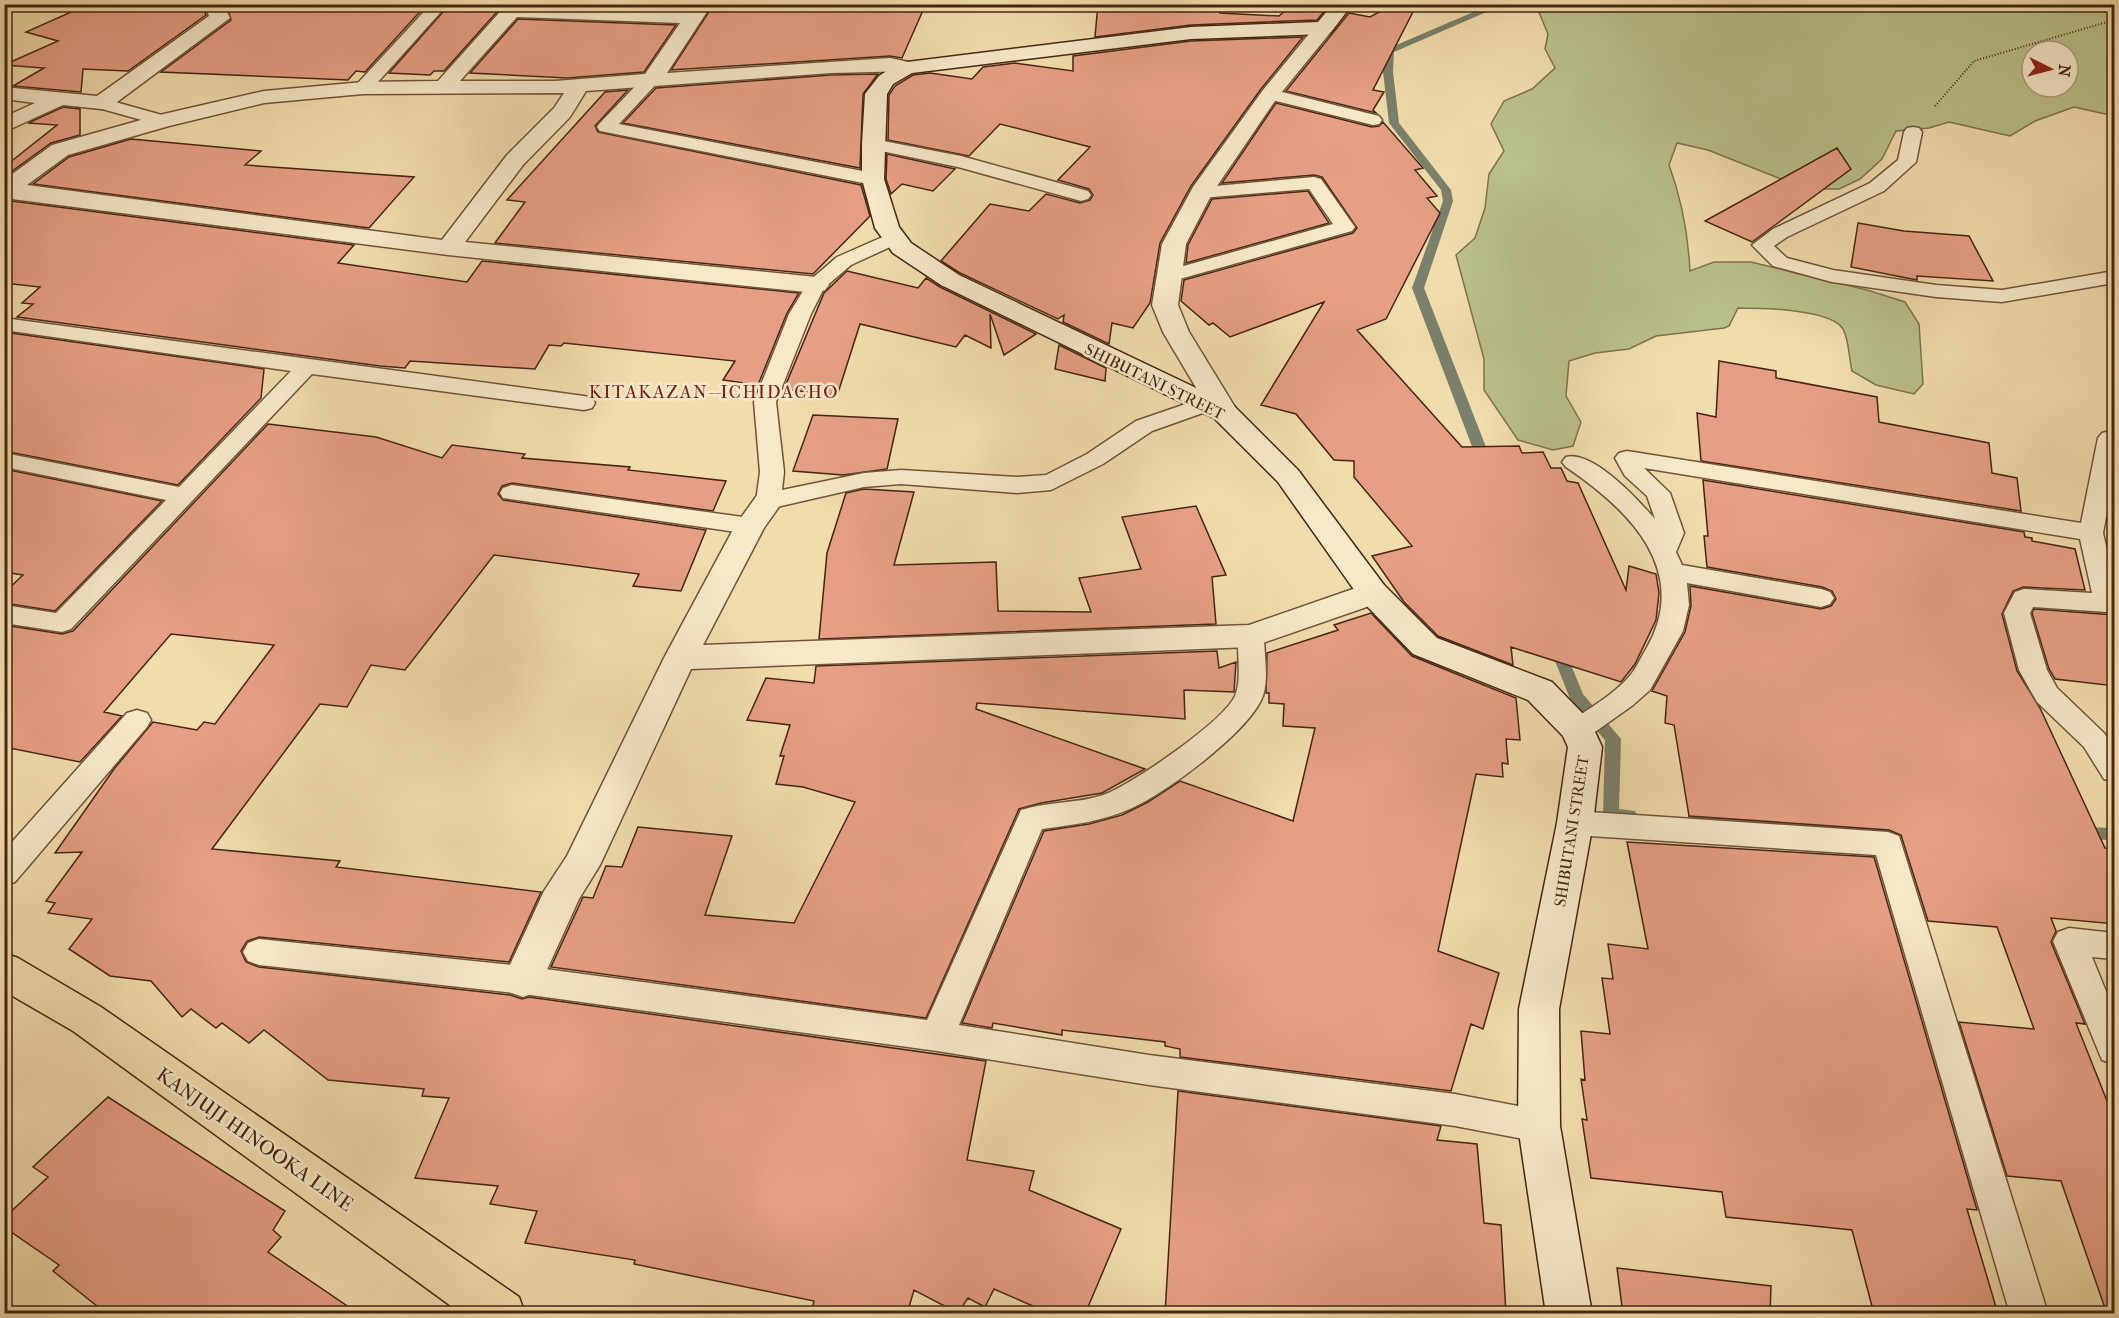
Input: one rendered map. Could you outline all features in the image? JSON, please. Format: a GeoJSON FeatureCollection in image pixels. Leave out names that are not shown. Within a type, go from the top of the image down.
{"type":"FeatureCollection","features":[{"type":"Feature","properties":{"kind":"main road","name":"KANJUJI HINOOKA LINE"},"geometry":{"type":"LineString","coordinates":[[4,970],[87,1019],[492,1311]]}},
{"type":"Feature","properties":{"kind":"street"},"geometry":{"type":"LineString","coordinates":[[4,93],[101,103],[220,18],[213,4]]}},
{"type":"Feature","properties":{"kind":"street"},"geometry":{"type":"LineString","coordinates":[[1215,408],[1165,305],[1174,244],[1201,192],[1270,94],[1338,10],[1337,4]]}},
{"type":"Feature","properties":{"kind":"street"},"geometry":{"type":"LineString","coordinates":[[443,88],[515,8],[699,11]]}},
{"type":"Feature","properties":{"kind":"street"},"geometry":{"type":"LineString","coordinates":[[652,79],[699,11]]}},
{"type":"Feature","properties":{"kind":"street"},"geometry":{"type":"LineString","coordinates":[[5,190],[60,150],[163,121],[264,97],[363,88],[579,86],[652,79],[890,64],[906,67],[1191,33],[1324,28]]}},
{"type":"Feature","properties":{"kind":"street","name":"SHIBUTANI STREET"},"geometry":{"type":"LineString","coordinates":[[906,67],[886,80],[876,94],[873,144],[873,179],[887,228],[902,248],[950,280],[1215,408],[1288,476],[1373,593],[1425,646],[1540,691],[1578,730],[1585,747],[1575,823],[1539,1009],[1539,1126],[1569,1314]]}},
{"type":"Feature","properties":{"kind":"street"},"geometry":{"type":"LineString","coordinates":[[448,248],[515,160],[562,112],[579,86]]}},
{"type":"Feature","properties":{"kind":"street"},"geometry":{"type":"LineString","coordinates":[[4,126],[61,98]]}},
{"type":"Feature","properties":{"kind":"street"},"geometry":{"type":"LineString","coordinates":[[5,190],[448,248],[816,285]]}},
{"type":"Feature","properties":{"kind":"street"},"geometry":{"type":"LineString","coordinates":[[523,980],[563,891],[581,865],[680,658],[759,514]]}},
{"type":"Feature","properties":{"kind":"street"},"geometry":{"type":"LineString","coordinates":[[680,658],[1251,636],[1373,593]]}},
{"type":"Feature","properties":{"kind":"lane"},"geometry":{"type":"LineString","coordinates":[[363,88],[440,4]]}},
{"type":"Feature","properties":{"kind":"lane"},"geometry":{"type":"LineString","coordinates":[[652,79],[606,127],[873,179]]}},
{"type":"Feature","properties":{"kind":"lane"},"geometry":{"type":"LineString","coordinates":[[1270,94],[1372,120]]}},
{"type":"Feature","properties":{"kind":"lane"},"geometry":{"type":"LineString","coordinates":[[101,103],[163,121]]}},
{"type":"Feature","properties":{"kind":"lane"},"geometry":{"type":"LineString","coordinates":[[1913,132],[1907,162],[1877,187],[1780,233],[1762,245],[1780,262],[1832,276],[1936,291],[2002,296],[2115,277]]}},
{"type":"Feature","properties":{"kind":"lane"},"geometry":{"type":"LineString","coordinates":[[873,144],[961,162],[1081,195]]}},
{"type":"Feature","properties":{"kind":"lane"},"geometry":{"type":"LineString","coordinates":[[1168,276],[1344,227],[1314,183],[1201,192]]}},
{"type":"Feature","properties":{"kind":"lane"},"geometry":{"type":"LineString","coordinates":[[759,514],[772,472],[765,402],[800,314],[816,285],[844,261],[894,238]]}},
{"type":"Feature","properties":{"kind":"lane"},"geometry":{"type":"LineString","coordinates":[[4,324],[584,403]]}},
{"type":"Feature","properties":{"kind":"lane"},"geometry":{"type":"LineString","coordinates":[[4,614],[62,623],[182,495],[307,367]]}},
{"type":"Feature","properties":{"kind":"lane"},"geometry":{"type":"LineString","coordinates":[[512,493],[759,514],[864,480],[901,477],[1017,485],[1050,482],[1095,459],[1144,426],[1215,408]]}},
{"type":"Feature","properties":{"kind":"lane"},"geometry":{"type":"LineString","coordinates":[[2115,439],[2110,438],[2091,533],[2108,603],[2024,598],[2017,613],[2033,670],[2047,695],[2094,740],[2115,771]]}},
{"type":"Feature","properties":{"kind":"lane"},"geometry":{"type":"LineString","coordinates":[[1578,730],[1637,685],[1670,630],[1676,599],[1669,562],[1672,533],[1658,493],[1633,471],[1628,458],[2091,533]]}},
{"type":"Feature","properties":{"kind":"lane"},"geometry":{"type":"LineString","coordinates":[[4,460],[182,495]]}},
{"type":"Feature","properties":{"kind":"lane"},"geometry":{"type":"LineString","coordinates":[[1574,462],[1601,478],[1634,509],[1669,562],[1821,598]]}},
{"type":"Feature","properties":{"kind":"lane"},"geometry":{"type":"LineString","coordinates":[[937,1036],[1032,818],[1073,814],[1122,800],[1203,746],[1232,719],[1249,697],[1251,636]]}},
{"type":"Feature","properties":{"kind":"lane"},"geometry":{"type":"LineString","coordinates":[[4,873],[137,720]]}},
{"type":"Feature","properties":{"kind":"lane"},"geometry":{"type":"LineString","coordinates":[[1575,823],[1888,844],[2029,1314]]}},
{"type":"Feature","properties":{"kind":"lane"},"geometry":{"type":"LineString","coordinates":[[2115,946],[2069,941],[2115,1049]]}},
{"type":"Feature","properties":{"kind":"lane"},"geometry":{"type":"LineString","coordinates":[[259,952],[523,980],[937,1036],[1149,1070],[1455,1110],[1539,1126]]}},
{"type":"Feature","properties":{"kind":"path"},"geometry":{"type":"LineString","coordinates":[[1913,132],[1974,61],[2115,20]]}},
{"type":"Feature","properties":{"kind":"green space"},"geometry":{"type":"Polygon","coordinates":[[[1536,5],[2114,5],[2114,116],[2074,107],[2035,121],[2010,136],[1949,122],[1929,128],[1896,131],[1882,159],[1860,179],[1839,189],[1806,189],[1708,150],[1677,143],[1669,165],[1684,217],[1690,271],[1714,262],[1751,262],[1867,290],[1905,302],[1919,324],[1923,384],[1914,394],[1876,385],[1852,371],[1843,329],[1836,322],[1825,317],[1795,311],[1738,308],[1729,326],[1724,328],[1656,336],[1629,349],[1595,353],[1569,361],[1566,396],[1581,422],[1573,446],[1553,450],[1518,440],[1484,390],[1484,359],[1456,255],[1475,238],[1485,208],[1489,174],[1504,151],[1491,124],[1504,101],[1532,89],[1555,68],[1545,49],[1548,34],[1536,5]]]}},
{"type":"Feature","properties":{"kind":"building"},"geometry":{"type":"Polygon","coordinates":[[[89,4],[202,4],[206,15],[128,71],[83,69],[81,92],[13,86],[44,68],[4,65],[58,41],[26,32],[89,4]]]}},
{"type":"Feature","properties":{"kind":"building"},"geometry":{"type":"Polygon","coordinates":[[[226,4],[427,4],[365,72],[356,71],[348,80],[161,72],[231,20],[226,4]]]}},
{"type":"Feature","properties":{"kind":"building"},"geometry":{"type":"Polygon","coordinates":[[[450,4],[504,4],[444,71],[434,71],[430,75],[389,73],[450,4]]]}},
{"type":"Feature","properties":{"kind":"building"},"geometry":{"type":"Polygon","coordinates":[[[569,4],[690,4],[687,10],[569,4]]]}},
{"type":"Feature","properties":{"kind":"building"},"geometry":{"type":"Polygon","coordinates":[[[714,4],[915,4],[914,8],[924,8],[902,58],[890,56],[671,70],[714,4]]]}},
{"type":"Feature","properties":{"kind":"building"},"geometry":{"type":"Polygon","coordinates":[[[1098,4],[1220,8],[1220,13],[1279,16],[1293,4],[1312,4],[1326,9],[1317,20],[1191,25],[1095,37],[1098,4]]]}},
{"type":"Feature","properties":{"kind":"building"},"geometry":{"type":"Polygon","coordinates":[[[1394,4],[1417,4],[1373,90],[1384,92],[1373,110],[1376,113],[1286,91],[1349,13],[1370,17],[1394,4]]]}},
{"type":"Feature","properties":{"kind":"building"},"geometry":{"type":"Polygon","coordinates":[[[518,19],[676,25],[644,72],[567,78],[470,73],[518,19]]]}},
{"type":"Feature","properties":{"kind":"building"},"geometry":{"type":"Polygon","coordinates":[[[1303,37],[1261,89],[1191,186],[1160,243],[1150,303],[1133,328],[1112,323],[1109,344],[1063,322],[1064,315],[1058,319],[960,273],[941,261],[990,204],[1029,211],[1046,194],[1080,203],[1090,200],[1093,195],[1089,189],[1058,180],[1090,147],[1000,124],[969,156],[888,140],[889,95],[895,86],[913,75],[930,73],[972,79],[983,67],[1015,63],[1073,71],[1073,56],[1191,41],[1303,37]]]}},
{"type":"Feature","properties":{"kind":"building"},"geometry":{"type":"Polygon","coordinates":[[[878,74],[863,94],[860,168],[623,123],[656,88],[831,75],[878,74]]]}},
{"type":"Feature","properties":{"kind":"building"},"geometry":{"type":"Polygon","coordinates":[[[628,90],[595,126],[598,132],[861,185],[870,216],[813,274],[495,243],[525,202],[507,200],[605,92],[628,90]]]}},
{"type":"Feature","properties":{"kind":"building"},"geometry":{"type":"Polygon","coordinates":[[[1276,103],[1372,127],[1379,126],[1383,122],[1423,168],[1415,170],[1437,196],[1427,198],[1440,213],[1386,319],[1357,330],[1462,447],[1519,446],[1522,453],[1543,452],[1551,468],[1561,468],[1567,481],[1578,483],[1626,590],[1629,566],[1656,574],[1659,593],[1656,620],[1635,664],[1621,682],[1511,647],[1513,665],[1438,636],[1404,602],[1372,556],[1412,546],[1354,477],[1354,461],[1334,460],[1296,414],[1261,405],[1324,302],[1230,337],[1213,323],[1209,325],[1181,301],[1184,280],[1353,233],[1357,228],[1322,177],[1314,175],[1222,183],[1276,103]]]}},
{"type":"Feature","properties":{"kind":"building"},"geometry":{"type":"Polygon","coordinates":[[[63,107],[80,109],[80,135],[51,143],[4,177],[4,167],[57,125],[28,123],[63,107]]]}},
{"type":"Feature","properties":{"kind":"building"},"geometry":{"type":"Polygon","coordinates":[[[131,139],[261,151],[245,165],[414,177],[369,228],[33,184],[69,157],[131,139]]]}},
{"type":"Feature","properties":{"kind":"building"},"geometry":{"type":"Polygon","coordinates":[[[1837,148],[1851,169],[1752,242],[1705,221],[1837,148]]]}},
{"type":"Feature","properties":{"kind":"building"},"geometry":{"type":"Polygon","coordinates":[[[887,154],[955,169],[933,191],[902,184],[891,194],[886,179],[887,154]]]}},
{"type":"Feature","properties":{"kind":"building"},"geometry":{"type":"Polygon","coordinates":[[[1308,191],[1329,223],[1186,263],[1188,245],[1212,199],[1308,191]]]}},
{"type":"Feature","properties":{"kind":"building"},"geometry":{"type":"Polygon","coordinates":[[[4,200],[354,245],[338,263],[467,282],[482,261],[799,293],[787,313],[758,385],[723,380],[735,361],[564,343],[561,346],[549,345],[535,369],[410,361],[405,368],[380,366],[17,317],[33,304],[22,303],[40,287],[4,283],[4,200]]]}},
{"type":"Feature","properties":{"kind":"building"},"geometry":{"type":"Polygon","coordinates":[[[1858,223],[1904,231],[1969,236],[1993,281],[1917,276],[1917,280],[1851,267],[1858,223]]]}},
{"type":"Feature","properties":{"kind":"building"},"geometry":{"type":"Polygon","coordinates":[[[847,271],[918,288],[926,278],[1036,334],[1004,355],[990,314],[991,348],[965,335],[956,347],[860,324],[837,396],[784,389],[824,293],[847,271]]]}},
{"type":"Feature","properties":{"kind":"building"},"geometry":{"type":"Polygon","coordinates":[[[4,332],[264,369],[261,398],[178,485],[4,451],[4,332]]]}},
{"type":"Feature","properties":{"kind":"building"},"geometry":{"type":"Polygon","coordinates":[[[1059,345],[1106,368],[1105,381],[1055,369],[1059,345]]]}},
{"type":"Feature","properties":{"kind":"building"},"geometry":{"type":"Polygon","coordinates":[[[1719,361],[1776,371],[1776,378],[1877,397],[1879,422],[1989,443],[1992,473],[2017,478],[2021,511],[1701,461],[1697,413],[1716,417],[1719,361]]]}},
{"type":"Feature","properties":{"kind":"building"},"geometry":{"type":"Polygon","coordinates":[[[813,415],[898,419],[887,469],[843,475],[793,471],[813,415]]]}},
{"type":"Feature","properties":{"kind":"building"},"geometry":{"type":"Polygon","coordinates":[[[268,424],[376,437],[442,458],[452,445],[525,454],[522,458],[630,467],[628,470],[726,481],[713,511],[512,483],[502,486],[498,494],[503,500],[706,530],[681,591],[633,586],[639,574],[494,555],[405,670],[371,665],[347,707],[320,704],[212,849],[340,861],[336,867],[541,892],[509,962],[259,937],[247,941],[241,951],[246,962],[259,967],[510,995],[522,999],[529,997],[986,1061],[967,1160],[1034,1171],[1029,1190],[1121,1229],[1085,1314],[1051,1314],[994,1289],[985,1307],[968,1298],[958,1313],[914,1290],[907,1314],[811,1314],[814,1301],[634,1264],[635,1260],[525,1243],[537,1211],[490,1204],[498,1186],[415,1178],[449,1098],[422,1096],[424,1089],[328,1080],[264,1030],[249,1043],[222,1023],[216,1028],[191,1009],[182,1017],[151,981],[110,976],[69,949],[92,919],[48,913],[55,903],[46,901],[82,852],[55,853],[114,769],[153,722],[197,730],[204,722],[215,724],[274,645],[171,634],[104,712],[122,716],[80,762],[4,747],[4,625],[62,634],[73,631],[268,424]]]}},
{"type":"Feature","properties":{"kind":"building"},"geometry":{"type":"Polygon","coordinates":[[[4,469],[162,501],[55,611],[4,603],[4,593],[23,575],[4,572],[4,469]]]}},
{"type":"Feature","properties":{"kind":"building"},"geometry":{"type":"Polygon","coordinates":[[[1703,480],[2024,532],[2025,537],[2032,538],[2032,541],[2075,549],[2085,590],[2023,587],[2013,591],[2002,614],[2017,671],[2040,708],[2105,848],[2115,849],[2115,924],[2051,918],[2056,931],[2051,942],[2085,1024],[2076,1023],[2115,1121],[2115,1314],[2107,1314],[2061,1181],[2007,1176],[1959,1022],[2034,1029],[1997,927],[1928,921],[1901,835],[1889,830],[1689,816],[1674,725],[1665,723],[1667,696],[1652,691],[1685,632],[1691,606],[1690,586],[1821,609],[1831,606],[1836,599],[1832,591],[1822,587],[1707,567],[1704,536],[1708,536],[1703,480]]]}},
{"type":"Feature","properties":{"kind":"building"},"geometry":{"type":"Polygon","coordinates":[[[864,489],[914,492],[894,565],[996,562],[998,611],[1091,612],[1079,578],[1141,569],[1122,517],[1196,506],[1226,575],[1212,577],[1216,624],[819,639],[827,553],[846,493],[864,489]]]}},
{"type":"Feature","properties":{"kind":"building"},"geometry":{"type":"Polygon","coordinates":[[[2034,609],[2115,615],[2115,686],[2055,679],[2049,669],[2032,613],[2034,609]]]}},
{"type":"Feature","properties":{"kind":"building"},"geometry":{"type":"Polygon","coordinates":[[[1371,613],[1412,656],[1516,698],[1520,740],[1506,739],[1508,764],[1502,763],[1503,777],[1476,774],[1438,951],[1499,973],[1483,1029],[1471,1024],[1451,1091],[1180,1057],[1180,1049],[1165,1046],[1165,1042],[1062,1030],[1062,1035],[993,1023],[992,1028],[962,1023],[1044,831],[1089,824],[1122,815],[1148,802],[1180,781],[1293,821],[1315,728],[1283,726],[1284,704],[1269,703],[1269,693],[1266,693],[1267,653],[1338,630],[1334,625],[1371,613]]]}},
{"type":"Feature","properties":{"kind":"building"},"geometry":{"type":"Polygon","coordinates":[[[1217,651],[1219,668],[1236,662],[1234,692],[1184,690],[1185,719],[977,703],[976,709],[1145,769],[1102,793],[1019,809],[926,1018],[551,967],[583,897],[593,898],[606,866],[622,867],[638,827],[732,836],[705,915],[794,923],[855,802],[803,787],[776,784],[784,756],[780,756],[790,725],[747,720],[766,678],[814,683],[816,666],[1217,651]]]}},
{"type":"Feature","properties":{"kind":"building"},"geometry":{"type":"Polygon","coordinates":[[[1627,842],[1874,857],[1977,1210],[1967,1209],[1998,1314],[1874,1314],[1852,1230],[1726,1217],[1722,1192],[1591,1178],[1582,1119],[1587,1120],[1581,1079],[1585,1080],[1581,1031],[1610,1034],[1602,978],[1613,979],[1608,944],[1648,949],[1627,842]]]}},
{"type":"Feature","properties":{"kind":"building"},"geometry":{"type":"Polygon","coordinates":[[[1178,1091],[1441,1126],[1437,1140],[1477,1144],[1484,1223],[1501,1225],[1506,1314],[1165,1314],[1178,1091]]]}},
{"type":"Feature","properties":{"kind":"building"},"geometry":{"type":"Polygon","coordinates":[[[108,1097],[285,1211],[273,1230],[281,1237],[268,1252],[359,1314],[107,1314],[53,1271],[59,1265],[4,1227],[4,1218],[48,1177],[33,1167],[108,1097]]]}},
{"type":"Feature","properties":{"kind":"building"},"geometry":{"type":"Polygon","coordinates":[[[1617,1268],[1771,1286],[1770,1314],[1623,1314],[1617,1268]]]}},
{"type":"Feature","properties":{"kind":"waterway"},"geometry":{"type":"LineString","coordinates":[[1486,465],[1418,288],[1448,201],[1446,190],[1394,123],[1388,72],[1390,51],[1501,4]]}},
{"type":"Feature","properties":{"kind":"waterway"},"geometry":{"type":"LineString","coordinates":[[1556,646],[1576,697],[1613,739],[1611,815],[1629,816]]}},
{"type":"Feature","properties":{"kind":"waterway"},"geometry":{"type":"LineString","coordinates":[[1695,819],[1899,830]]}},
{"type":"Feature","properties":{"kind":"waterway"},"geometry":{"type":"LineString","coordinates":[[2079,834],[2114,834]]}},
{"type":"Feature","properties":{"kind":"district","name":"KITAKAZAN--ICHIDACHO"},"geometry":{"type":"Point","coordinates":[714,392]}}]}
